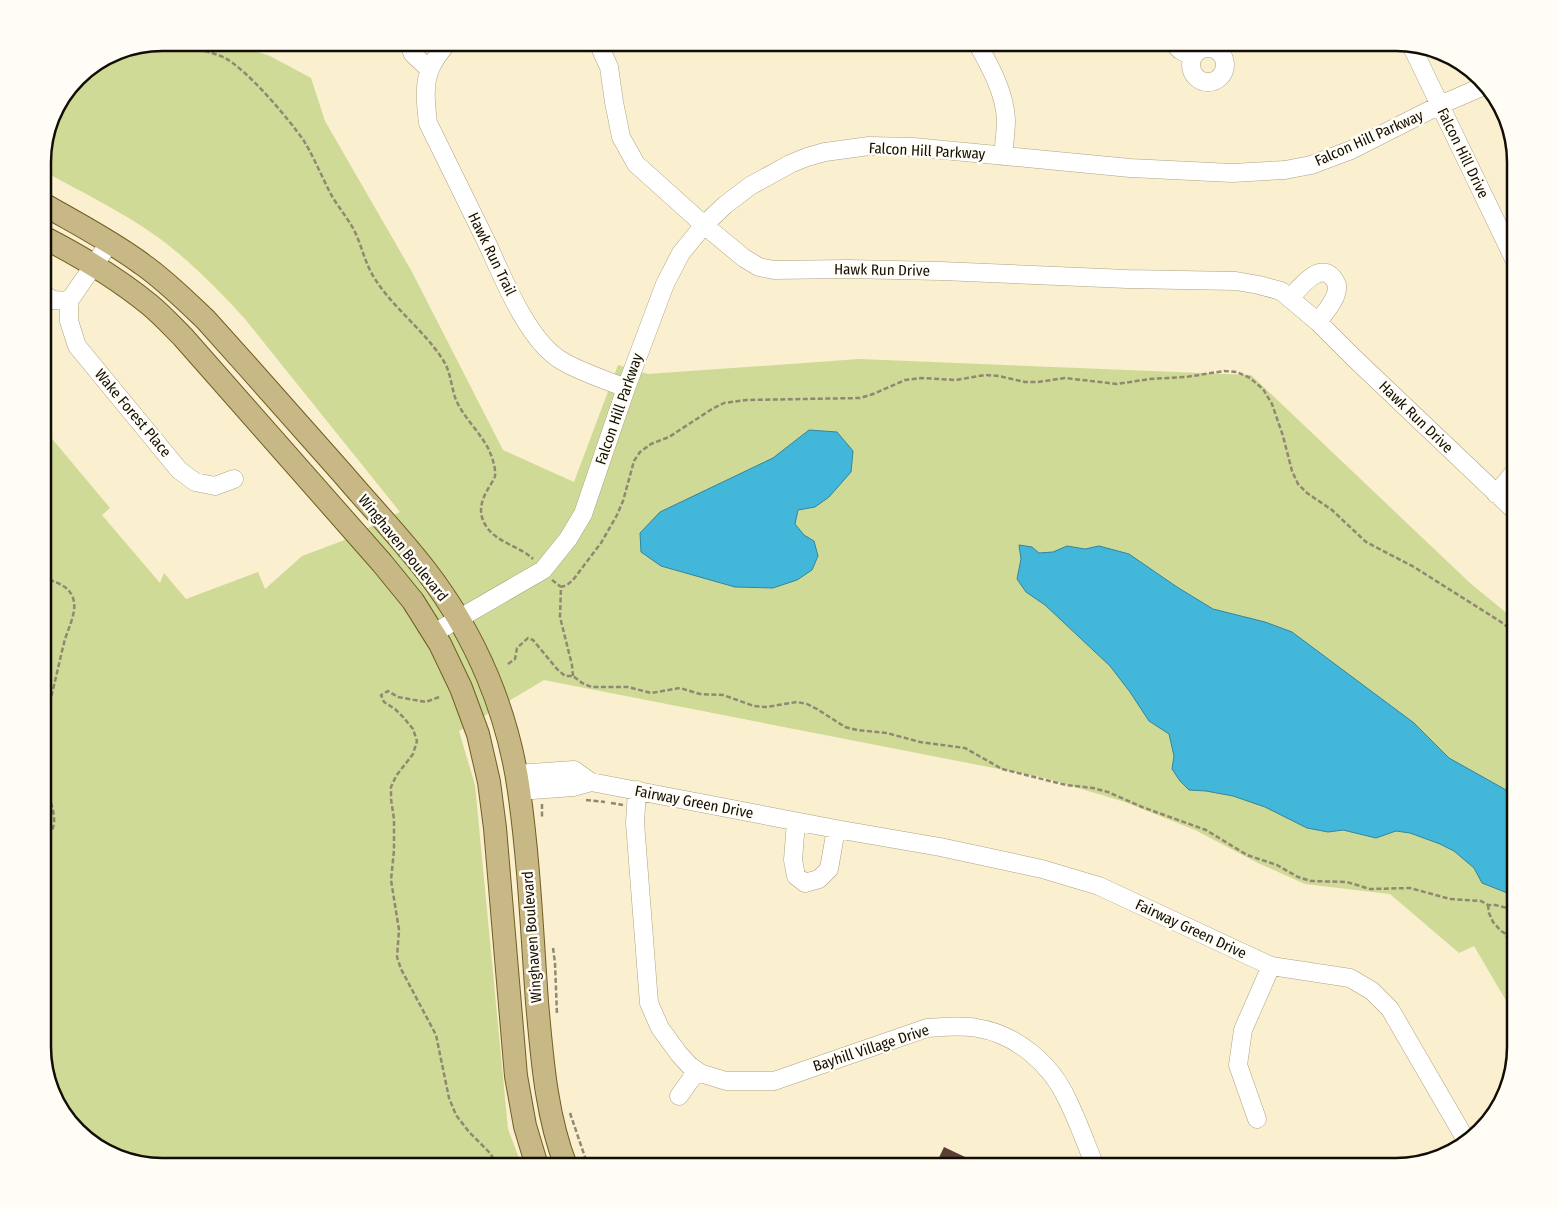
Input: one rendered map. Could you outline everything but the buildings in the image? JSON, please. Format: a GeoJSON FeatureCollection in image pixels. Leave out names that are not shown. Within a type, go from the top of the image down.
{"type":"FeatureCollection","features":[{"type":"Feature","properties":{"kind":"main road","name":"Winghaven Boulevard"},"geometry":{"type":"LineString","coordinates":[[51,209],[110,242],[142,264],[178,292],[206,320],[410,551],[442,593],[482,663],[497,700],[509,741],[518,783],[543,1062],[550,1111],[564,1158]]}},
{"type":"Feature","properties":{"kind":"main road","name":"Winghaven Boulevard"},"geometry":{"type":"LineString","coordinates":[[51,241],[123,284],[151,306],[183,337],[382,563],[413,602],[434,633],[461,688],[478,734],[489,782],[495,828],[516,1076],[525,1126],[534,1158]]}},
{"type":"Feature","properties":{"kind":"street"},"geometry":{"type":"LineString","coordinates":[[412,51],[430,70]]}},
{"type":"Feature","properties":{"kind":"street","name":"Hawk Run Trail"},"geometry":{"type":"LineString","coordinates":[[442,51],[430,70],[426,94],[428,123],[514,300],[532,331],[558,359],[626,388]]}},
{"type":"Feature","properties":{"kind":"street","name":"Hawk Run Drive"},"geometry":{"type":"LineString","coordinates":[[602,51],[609,67],[621,137],[636,164],[704,226],[744,258],[759,266],[774,270],[932,270],[1126,279],[1236,281],[1281,292],[1318,322],[1507,503]]}},
{"type":"Feature","properties":{"kind":"street"},"geometry":{"type":"LineString","coordinates":[[982,51],[995,78],[1006,119],[1003,156]]}},
{"type":"Feature","properties":{"kind":"street"},"geometry":{"type":"LineString","coordinates":[[1182,51],[1193,57]]}},
{"type":"Feature","properties":{"kind":"street","name":"Falcon Hill Drive"},"geometry":{"type":"LineString","coordinates":[[1415,53],[1507,243]]}},
{"type":"Feature","properties":{"kind":"street","name":"Falcon Hill Parkway"},"geometry":{"type":"LineString","coordinates":[[434,633],[543,570],[568,539],[583,514],[626,388],[665,284],[682,253],[704,226],[725,205],[750,186],[790,164],[825,152],[869,146],[913,147],[1159,170],[1232,173],[1286,170],[1311,165],[1351,150],[1478,88]]}},
{"type":"Feature","properties":{"kind":"street"},"geometry":{"type":"LineString","coordinates":[[51,299],[69,301],[110,242]]}},
{"type":"Feature","properties":{"kind":"street"},"geometry":{"type":"LineString","coordinates":[[1290,298],[1316,274],[1323,272],[1329,274],[1337,283],[1338,289],[1318,322]]}},
{"type":"Feature","properties":{"kind":"street","name":"Wake Forest Place"},"geometry":{"type":"LineString","coordinates":[[69,301],[69,321],[77,346],[179,470],[195,482],[215,486],[234,479]]}},
{"type":"Feature","properties":{"kind":"street"},"geometry":{"type":"LineString","coordinates":[[1496,494],[1507,481]]}},
{"type":"Feature","properties":{"kind":"street","name":"Fairway Green Drive"},"geometry":{"type":"LineString","coordinates":[[518,783],[573,786],[591,782],[636,796],[940,847],[1042,869],[1099,886],[1272,966],[1350,978],[1372,991],[1390,1009],[1463,1135]]}},
{"type":"Feature","properties":{"kind":"street","name":"Bayhill Village Drive"},"geometry":{"type":"LineString","coordinates":[[636,796],[636,831],[649,1002],[660,1028],[679,1054],[697,1071],[726,1081],[774,1080],[927,1028],[952,1026],[978,1028],[1004,1036],[1026,1048],[1043,1064],[1067,1098],[1092,1158]]}},
{"type":"Feature","properties":{"kind":"street"},"geometry":{"type":"LineString","coordinates":[[796,822],[792,860],[796,876],[805,883],[819,879],[829,869],[836,830]]}},
{"type":"Feature","properties":{"kind":"street"},"geometry":{"type":"LineString","coordinates":[[1258,1119],[1238,1065],[1243,1030],[1272,966]]}},
{"type":"Feature","properties":{"kind":"street"},"geometry":{"type":"LineString","coordinates":[[679,1096],[697,1071]]}},
{"type":"Feature","properties":{"kind":"path"},"geometry":{"type":"LineString","coordinates":[[205,51],[223,57],[236,65],[255,84],[304,142],[335,200],[354,230],[374,277],[387,296],[421,332],[444,361],[452,381],[456,399],[490,452],[495,476],[480,507],[482,520],[491,532],[505,542],[526,552],[561,587],[574,580],[610,528],[622,501],[634,461],[640,452],[651,444],[669,437],[724,403],[746,400],[860,398],[905,380],[921,378],[956,380],[985,375],[1025,382],[1066,378],[1117,384],[1224,371],[1236,372],[1250,378],[1263,389],[1272,404],[1292,471],[1298,484],[1307,493],[1332,510],[1366,542],[1414,567],[1507,626]]}},
{"type":"Feature","properties":{"kind":"path"},"geometry":{"type":"LineString","coordinates":[[51,580],[70,591],[74,600],[74,610],[64,641],[51,700]]}},
{"type":"Feature","properties":{"kind":"path"},"geometry":{"type":"LineString","coordinates":[[561,587],[560,616],[573,676]]}},
{"type":"Feature","properties":{"kind":"path"},"geometry":{"type":"LineString","coordinates":[[508,664],[515,659],[517,648],[528,638],[534,640],[565,676],[573,676],[591,687],[628,687],[651,693],[680,688],[706,695],[723,695],[754,706],[766,707],[797,702],[807,704],[851,728],[887,733],[920,742],[965,748],[1002,769],[1066,786],[1093,788],[1108,792],[1142,807],[1206,830],[1247,855],[1278,865],[1298,877],[1311,881],[1347,882],[1370,889],[1410,888],[1450,899],[1480,901],[1488,906],[1495,905],[1507,908]]}},
{"type":"Feature","properties":{"kind":"path"},"geometry":{"type":"LineString","coordinates":[[439,697],[426,702],[398,697],[388,691],[381,695],[384,702],[395,709],[409,723],[417,741],[413,754],[396,776],[391,787],[394,850],[391,880],[400,930],[397,957],[401,969],[436,1035],[449,1098],[456,1115],[493,1158]]}},
{"type":"Feature","properties":{"kind":"path"},"geometry":{"type":"LineString","coordinates":[[580,799],[621,805],[636,796]]}},
{"type":"Feature","properties":{"kind":"path"},"geometry":{"type":"LineString","coordinates":[[542,801],[542,820]]}},
{"type":"Feature","properties":{"kind":"path"},"geometry":{"type":"LineString","coordinates":[[51,803],[55,818],[51,832]]}},
{"type":"Feature","properties":{"kind":"path"},"geometry":{"type":"LineString","coordinates":[[1488,906],[1493,922],[1506,934]]}},
{"type":"Feature","properties":{"kind":"path"},"geometry":{"type":"LineString","coordinates":[[552,945],[555,963],[557,1018]]}},
{"type":"Feature","properties":{"kind":"path"},"geometry":{"type":"LineString","coordinates":[[570,1112],[585,1158]]}},
{"type":"Feature","properties":{"kind":"green space"},"geometry":{"type":"Polygon","coordinates":[[[155,51],[255,51],[270,56],[311,78],[325,121],[412,272],[503,450],[574,482],[618,365],[648,374],[859,359],[1251,375],[1470,583],[1507,613],[1507,1002],[1474,946],[1459,953],[1390,894],[1305,884],[1258,863],[1195,830],[1125,802],[1045,778],[544,680],[459,731],[475,785],[508,1129],[519,1158],[155,1158],[126,1152],[107,1143],[89,1130],[70,1109],[55,1076],[51,1054],[51,438],[110,508],[102,515],[160,583],[164,573],[186,599],[258,572],[265,589],[302,556],[342,541],[400,512],[245,319],[225,297],[171,247],[102,203],[51,175],[51,155],[55,133],[70,100],[89,79],[107,66],[133,55],[155,51]]]}},
{"type":"Feature","properties":{"kind":"water"},"geometry":{"type":"Polygon","coordinates":[[[809,430],[837,432],[853,451],[851,472],[829,497],[815,507],[798,510],[795,524],[804,535],[814,541],[818,556],[812,570],[797,580],[773,588],[735,587],[661,566],[641,552],[640,533],[660,512],[773,458],[809,430]]]}},
{"type":"Feature","properties":{"kind":"water"},"geometry":{"type":"Polygon","coordinates":[[[1019,545],[1032,547],[1039,553],[1053,552],[1067,546],[1085,549],[1099,546],[1129,554],[1213,609],[1265,622],[1292,632],[1414,723],[1449,758],[1507,791],[1507,893],[1482,883],[1474,868],[1454,851],[1410,833],[1396,831],[1376,838],[1343,830],[1328,832],[1307,828],[1265,807],[1233,796],[1189,790],[1172,769],[1174,756],[1169,734],[1149,721],[1110,666],[1045,605],[1026,592],[1017,579],[1021,559],[1019,545]]]}}]}
